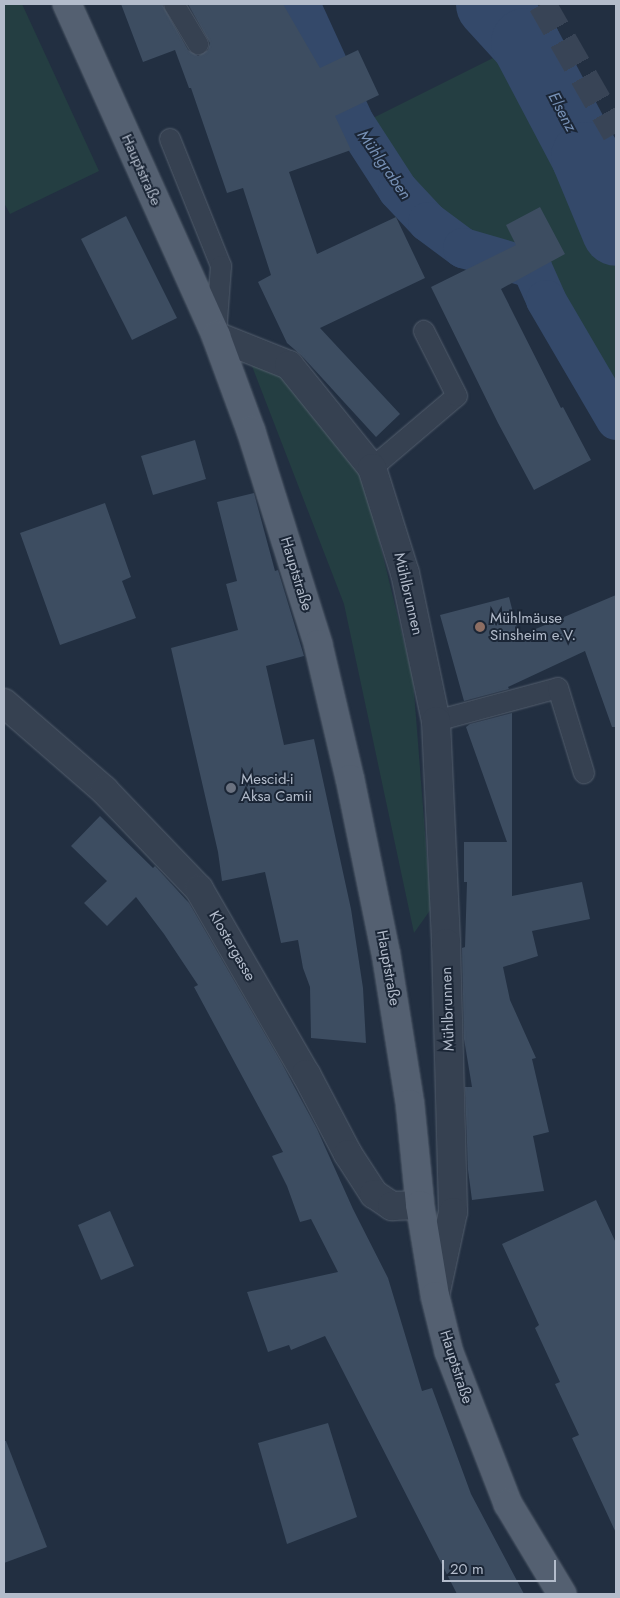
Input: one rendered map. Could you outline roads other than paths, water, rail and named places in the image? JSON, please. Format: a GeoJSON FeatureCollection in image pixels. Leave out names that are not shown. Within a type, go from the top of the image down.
{"type":"FeatureCollection","features":[{"type":"Feature","properties":{"kind":"main road","name":"Hauptstraße"},"geometry":{"type":"LineString","coordinates":[[67,4],[216,336],[251,431],[318,644],[386,954],[410,1104],[420,1205],[435,1296],[449,1352],[508,1504],[562,1594]]}},
{"type":"Feature","properties":{"kind":"street","name":"Mühlbrunnen"},"geometry":{"type":"LineString","coordinates":[[216,336],[289,365],[372,468],[405,573],[436,721],[452,1124],[453,1212],[435,1296]]}},
{"type":"Feature","properties":{"kind":"street","name":"Klostergasse"},"geometry":{"type":"LineString","coordinates":[[4,704],[104,790],[200,889],[306,1074],[348,1154],[374,1194],[392,1206],[420,1205]]}},
{"type":"Feature","properties":{"kind":"lane"},"geometry":{"type":"LineString","coordinates":[[174,4],[198,44]]}},
{"type":"Feature","properties":{"kind":"lane","name":"Hauptstraße"},"geometry":{"type":"LineString","coordinates":[[170,139],[220,266],[216,336]]}},
{"type":"Feature","properties":{"kind":"lane"},"geometry":{"type":"LineString","coordinates":[[372,468],[457,396],[424,331]]}},
{"type":"Feature","properties":{"kind":"lane"},"geometry":{"type":"LineString","coordinates":[[436,721],[558,688],[584,773]]}},
{"type":"Feature","properties":{"kind":"waterway","name":"Mühlgraben"},"geometry":{"type":"LineString","coordinates":[[300,4],[354,122],[398,190],[428,222],[463,248],[532,268],[546,300],[616,420]]}},
{"type":"Feature","properties":{"kind":"waterway","name":"Elsenz"},"geometry":{"type":"LineString","coordinates":[[490,4],[525,42],[585,156],[616,231]]}},
{"type":"Feature","properties":{"kind":"tunnel"},"geometry":{"type":"LineString","coordinates":[[542,4],[616,133]]}},
{"type":"Feature","properties":{"kind":"place","name":"Mühlmäuse Sinsheim e.V."},"geometry":{"type":"Point","coordinates":[480,627]}},
{"type":"Feature","properties":{"kind":"place","name":"Mescid-i Aksa Camii"},"geometry":{"type":"Point","coordinates":[231,788]}}]}
